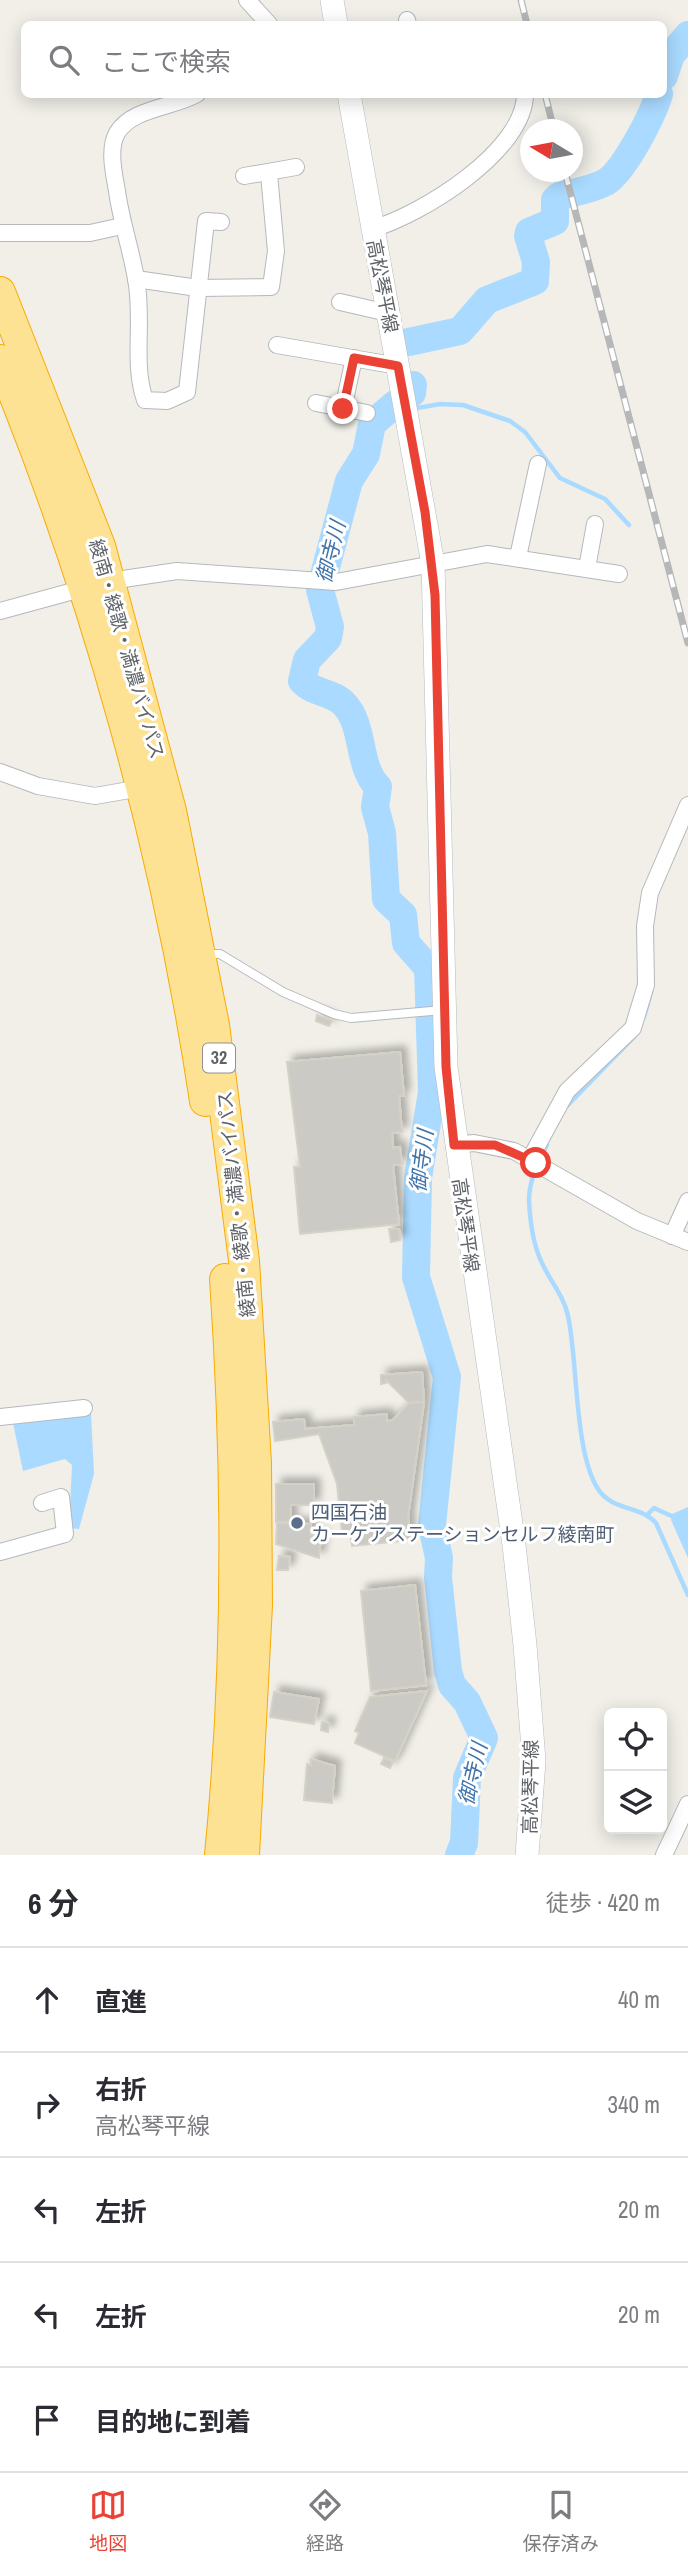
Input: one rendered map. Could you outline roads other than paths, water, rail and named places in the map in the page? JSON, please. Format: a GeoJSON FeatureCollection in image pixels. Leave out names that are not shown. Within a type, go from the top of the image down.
{"type":"FeatureCollection","features":[{"type":"Feature","properties":{"kind":"highway","name":"綾南・綾歌・満濃バイパス"},"geometry":{"type":"LineString","coordinates":[[0,292],[71,470],[194,1030],[224,1265],[236,1464],[236,1607],[220,1855]]}},
{"type":"Feature","properties":{"kind":"highway","name":"綾南・綾歌・満濃バイパス"},"geometry":{"type":"LineString","coordinates":[[0,360],[97,585],[171,811],[215,1025],[232,1143],[252,1357],[257,1605],[244,1855]]}},
{"type":"Feature","properties":{"kind":"main road"},"geometry":{"type":"LineString","coordinates":[[331,0],[335,21]]}},
{"type":"Feature","properties":{"kind":"main road","name":"高松琴平線"},"geometry":{"type":"LineString","coordinates":[[350,98],[433,564],[435,1011],[446,1067],[454,1145],[514,1545],[525,1645],[534,1761],[527,1855]]}},
{"type":"Feature","properties":{"kind":"street"},"geometry":{"type":"LineString","coordinates":[[247,0],[266,21]]}},
{"type":"Feature","properties":{"kind":"street"},"geometry":{"type":"LineString","coordinates":[[190,98],[180,104],[143,113],[128,121],[116,135],[112,158],[122,226],[136,279],[141,340],[137,377],[145,400],[167,401],[187,391],[205,221],[221,222]]}},
{"type":"Feature","properties":{"kind":"street"},"geometry":{"type":"LineString","coordinates":[[372,229],[396,222],[471,176],[517,124],[524,98]]}},
{"type":"Feature","properties":{"kind":"street"},"geometry":{"type":"LineString","coordinates":[[244,176],[269,174],[296,167]]}},
{"type":"Feature","properties":{"kind":"street"},"geometry":{"type":"LineString","coordinates":[[136,279],[198,288],[271,287],[276,251],[269,174]]}},
{"type":"Feature","properties":{"kind":"street"},"geometry":{"type":"LineString","coordinates":[[0,233],[90,233],[122,226]]}},
{"type":"Feature","properties":{"kind":"street"},"geometry":{"type":"LineString","coordinates":[[340,302],[388,313]]}},
{"type":"Feature","properties":{"kind":"street"},"geometry":{"type":"LineString","coordinates":[[277,345],[398,366]]}},
{"type":"Feature","properties":{"kind":"street"},"geometry":{"type":"LineString","coordinates":[[343,409],[354,358]]}},
{"type":"Feature","properties":{"kind":"street"},"geometry":{"type":"LineString","coordinates":[[316,403],[367,413]]}},
{"type":"Feature","properties":{"kind":"street"},"geometry":{"type":"LineString","coordinates":[[518,556],[538,464]]}},
{"type":"Feature","properties":{"kind":"street"},"geometry":{"type":"LineString","coordinates":[[587,568],[595,524]]}},
{"type":"Feature","properties":{"kind":"street"},"geometry":{"type":"LineString","coordinates":[[0,611],[97,585],[177,571],[323,581],[487,554],[518,556],[619,574]]}},
{"type":"Feature","properties":{"kind":"street"},"geometry":{"type":"LineString","coordinates":[[0,772],[38,786],[95,796],[141,788]]}},
{"type":"Feature","properties":{"kind":"street"},"geometry":{"type":"LineString","coordinates":[[535,1163],[567,1091],[633,1028],[646,985],[645,926],[650,892],[688,805]]}},
{"type":"Feature","properties":{"kind":"street"},"geometry":{"type":"LineString","coordinates":[[454,1145],[495,1145],[535,1163],[637,1221],[688,1242]]}},
{"type":"Feature","properties":{"kind":"street"},"geometry":{"type":"LineString","coordinates":[[672,1236],[688,1201]]}},
{"type":"Feature","properties":{"kind":"street"},"geometry":{"type":"LineString","coordinates":[[0,1417],[84,1408]]}},
{"type":"Feature","properties":{"kind":"street"},"geometry":{"type":"LineString","coordinates":[[0,1552],[65,1534],[61,1497],[43,1503]]}},
{"type":"Feature","properties":{"kind":"street"},"geometry":{"type":"LineString","coordinates":[[664,1855],[688,1804]]}},
{"type":"Feature","properties":{"kind":"lane"},"geometry":{"type":"LineString","coordinates":[[200,954],[220,954],[284,992],[334,1014],[351,1017],[435,1011]]}},
{"type":"Feature","properties":{"kind":"water"},"geometry":{"type":"Polygon","coordinates":[[[91,1413],[94,1474],[79,1529],[69,1528],[72,1465],[65,1459],[23,1471],[13,1423],[91,1413]]]}},
{"type":"Feature","properties":{"kind":"water"},"geometry":{"type":"Polygon","coordinates":[[[688,1507],[688,1558],[671,1520],[672,1514],[688,1507]]]}},
{"type":"Feature","properties":{"kind":"waterway","name":"御寺川"},"geometry":{"type":"LineString","coordinates":[[667,67],[671,55],[688,35]]}},
{"type":"Feature","properties":{"kind":"waterway","name":"御寺川"},"geometry":{"type":"LineString","coordinates":[[404,343],[460,331],[487,300],[535,281],[536,262],[529,232],[555,221],[555,200],[559,196],[595,187],[613,176],[637,142],[657,98]]}},
{"type":"Feature","properties":{"kind":"waterway","name":"御寺川"},"geometry":{"type":"LineString","coordinates":[[412,393],[413,385]]}},
{"type":"Feature","properties":{"kind":"waterway"},"geometry":{"type":"LineString","coordinates":[[414,392],[417,408],[440,404],[463,405],[510,421],[525,432],[560,478],[605,499],[629,525]]}},
{"type":"Feature","properties":{"kind":"waterway","name":"御寺川"},"geometry":{"type":"LineString","coordinates":[[395,404],[372,424],[366,454],[349,481],[320,590],[330,627],[328,638],[307,660],[302,681],[340,700],[356,724],[367,768],[378,787],[375,807],[382,833],[386,899],[403,915],[406,943],[428,968],[432,1092],[418,1178],[416,1277],[447,1377],[432,1525],[439,1558],[438,1577],[448,1671],[452,1685],[467,1702],[484,1738],[467,1778],[464,1843],[459,1855]]}},
{"type":"Feature","properties":{"kind":"waterway"},"geometry":{"type":"LineString","coordinates":[[644,1017],[651,992]]}},
{"type":"Feature","properties":{"kind":"waterway"},"geometry":{"type":"LineString","coordinates":[[567,1106],[634,1037]]}},
{"type":"Feature","properties":{"kind":"waterway"},"geometry":{"type":"LineString","coordinates":[[547,1145],[531,1186],[531,1224],[539,1256],[568,1316],[581,1430],[590,1473],[604,1496],[618,1505],[642,1513],[656,1523],[688,1595]]}},
{"type":"Feature","properties":{"kind":"waterway"},"geometry":{"type":"LineString","coordinates":[[648,1514],[654,1508],[676,1518]]}},
{"type":"Feature","properties":{"kind":"railway"},"geometry":{"type":"LineString","coordinates":[[521,0],[526,21]]}},
{"type":"Feature","properties":{"kind":"railway"},"geometry":{"type":"LineString","coordinates":[[546,98],[551,119]]}},
{"type":"Feature","properties":{"kind":"railway"},"geometry":{"type":"LineString","coordinates":[[568,182],[688,643]]}},
{"type":"Feature","properties":{"kind":"place","name":"四国石油 カーケアステーションセルフ綾南町"},"geometry":{"type":"Point","coordinates":[297,1523]}}]}
